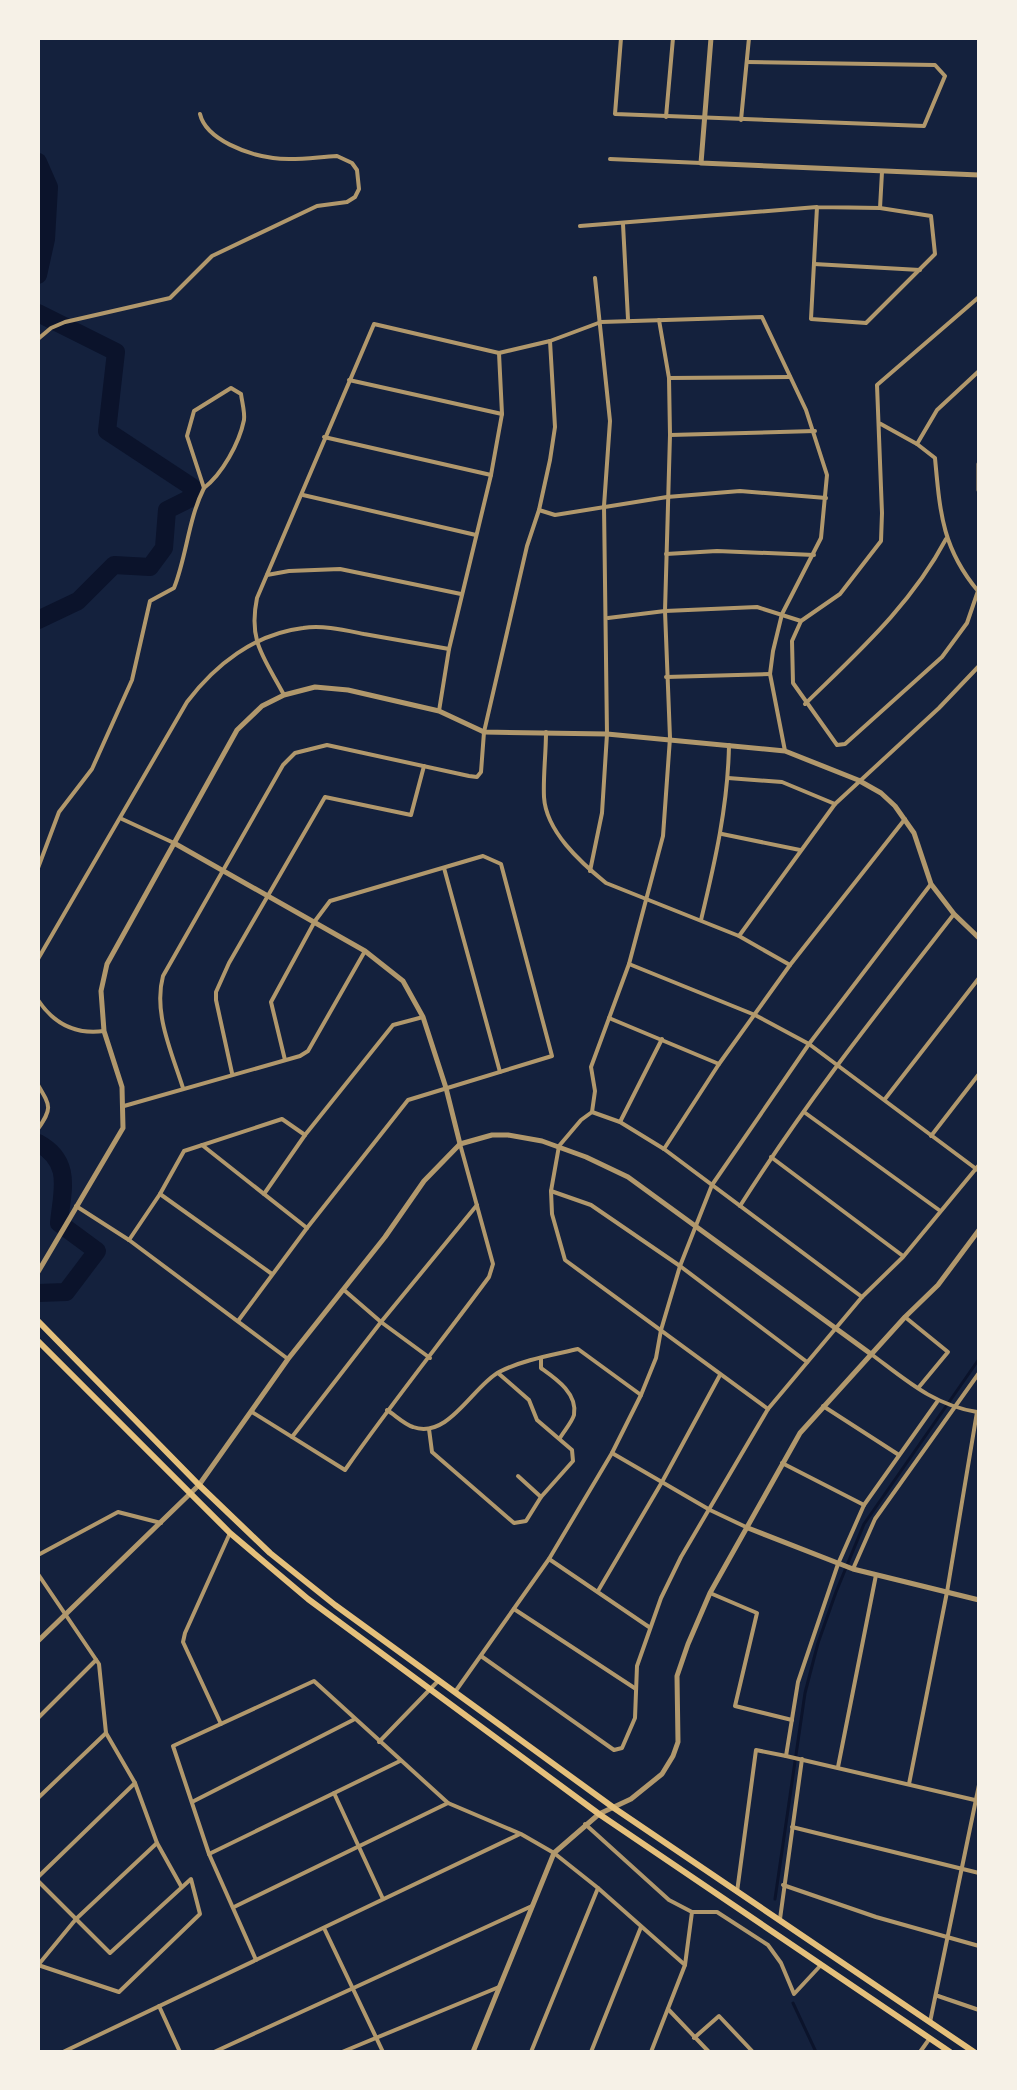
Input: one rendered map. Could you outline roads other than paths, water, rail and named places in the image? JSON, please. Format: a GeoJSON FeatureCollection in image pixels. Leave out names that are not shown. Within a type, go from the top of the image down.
{"type":"FeatureCollection","features":[{"type":"Feature","properties":{"kind":"main road"},"geometry":{"type":"LineString","coordinates":[[38,1321],[270,1553],[335,1605],[614,1808],[974,2052]]}},
{"type":"Feature","properties":{"kind":"main road"},"geometry":{"type":"LineString","coordinates":[[38,1341],[230,1533],[308,1599],[599,1814],[950,2052]]}},
{"type":"Feature","properties":{"kind":"street"},"geometry":{"type":"LineString","coordinates":[[621,38],[615,114],[924,126],[945,76],[935,65],[747,62]]}},
{"type":"Feature","properties":{"kind":"street"},"geometry":{"type":"LineString","coordinates":[[666,117],[673,38]]}},
{"type":"Feature","properties":{"kind":"street"},"geometry":{"type":"LineString","coordinates":[[701,163],[711,38]]}},
{"type":"Feature","properties":{"kind":"street"},"geometry":{"type":"LineString","coordinates":[[741,120],[749,38]]}},
{"type":"Feature","properties":{"kind":"street"},"geometry":{"type":"LineString","coordinates":[[38,339],[65,322],[170,298],[212,256],[317,206],[347,202],[355,197],[359,189],[357,170],[352,163],[337,156],[283,159],[254,153],[212,133],[200,114]]}},
{"type":"Feature","properties":{"kind":"street"},"geometry":{"type":"LineString","coordinates":[[610,159],[979,175]]}},
{"type":"Feature","properties":{"kind":"street"},"geometry":{"type":"LineString","coordinates":[[880,208],[882,172]]}},
{"type":"Feature","properties":{"kind":"street"},"geometry":{"type":"LineString","coordinates":[[580,226],[817,207],[880,208],[931,216],[935,254],[866,323],[811,319],[817,207]]}},
{"type":"Feature","properties":{"kind":"street"},"geometry":{"type":"LineString","coordinates":[[623,224],[628,319]]}},
{"type":"Feature","properties":{"kind":"street"},"geometry":{"type":"LineString","coordinates":[[814,264],[920,270]]}},
{"type":"Feature","properties":{"kind":"street"},"geometry":{"type":"LineString","coordinates":[[590,871],[602,813],[607,734],[608,618],[604,506],[610,421],[595,278]]}},
{"type":"Feature","properties":{"kind":"street"},"geometry":{"type":"LineString","coordinates":[[879,423],[935,458],[940,514],[946,539],[960,570],[978,591],[967,623],[942,657],[845,744],[837,745],[793,683],[792,641],[801,621],[840,594],[881,541],[877,385],[979,297]]}},
{"type":"Feature","properties":{"kind":"street"},"geometry":{"type":"LineString","coordinates":[[284,695],[257,643],[252,622],[257,598],[374,324],[499,353],[550,341],[601,322],[762,317],[815,431],[827,475],[821,538],[782,614],[770,674],[785,751]]}},
{"type":"Feature","properties":{"kind":"street"},"geometry":{"type":"LineString","coordinates":[[659,320],[669,378],[670,435],[665,611],[670,738],[663,836],[629,964],[591,1067],[595,1091],[592,1112],[559,1146],[551,1191],[552,1214],[565,1260],[768,1409]]}},
{"type":"Feature","properties":{"kind":"street"},"geometry":{"type":"LineString","coordinates":[[183,1088],[159,1006],[163,976],[283,765],[295,753],[327,745],[477,777],[481,772],[484,732],[527,546],[539,510],[555,427],[550,341]]}},
{"type":"Feature","properties":{"kind":"street"},"geometry":{"type":"LineString","coordinates":[[439,711],[449,649],[491,475],[502,414],[499,353]]}},
{"type":"Feature","properties":{"kind":"street"},"geometry":{"type":"LineString","coordinates":[[917,444],[937,410],[979,371]]}},
{"type":"Feature","properties":{"kind":"street"},"geometry":{"type":"LineString","coordinates":[[669,378],[790,377]]}},
{"type":"Feature","properties":{"kind":"street"},"geometry":{"type":"LineString","coordinates":[[349,380],[502,414]]}},
{"type":"Feature","properties":{"kind":"street"},"geometry":{"type":"LineString","coordinates":[[38,868],[59,812],[92,769],[132,680],[150,601],[174,588],[184,557],[193,509],[204,488],[214,480],[227,459],[244,418],[241,394],[231,388],[194,411],[187,436],[204,488]]}},
{"type":"Feature","properties":{"kind":"street"},"geometry":{"type":"LineString","coordinates":[[670,435],[815,431]]}},
{"type":"Feature","properties":{"kind":"street"},"geometry":{"type":"LineString","coordinates":[[324,437],[491,475]]}},
{"type":"Feature","properties":{"kind":"street"},"geometry":{"type":"LineString","coordinates":[[979,464],[979,490]]}},
{"type":"Feature","properties":{"kind":"street"},"geometry":{"type":"LineString","coordinates":[[539,510],[555,515],[667,497],[740,491],[826,498]]}},
{"type":"Feature","properties":{"kind":"street"},"geometry":{"type":"LineString","coordinates":[[303,495],[476,535]]}},
{"type":"Feature","properties":{"kind":"street"},"geometry":{"type":"LineString","coordinates":[[805,704],[890,620],[928,573],[946,539]]}},
{"type":"Feature","properties":{"kind":"street"},"geometry":{"type":"LineString","coordinates":[[666,554],[717,551],[814,555]]}},
{"type":"Feature","properties":{"kind":"street"},"geometry":{"type":"LineString","coordinates":[[267,575],[340,569],[462,594]]}},
{"type":"Feature","properties":{"kind":"street"},"geometry":{"type":"LineString","coordinates":[[608,618],[665,611],[757,607],[801,621]]}},
{"type":"Feature","properties":{"kind":"street"},"geometry":{"type":"LineString","coordinates":[[38,959],[194,692],[229,658],[257,643],[303,627],[327,627],[449,649]]}},
{"type":"Feature","properties":{"kind":"street"},"geometry":{"type":"LineString","coordinates":[[739,936],[835,804],[939,708],[979,666]]}},
{"type":"Feature","properties":{"kind":"street"},"geometry":{"type":"LineString","coordinates":[[666,677],[770,674]]}},
{"type":"Feature","properties":{"kind":"street"},"geometry":{"type":"LineString","coordinates":[[38,1272],[123,1128],[122,1087],[104,1031],[101,991],[107,964],[237,730],[262,706],[284,695],[315,687],[348,690],[439,711],[484,732],[607,734],[785,751],[858,780],[881,793],[914,833],[931,884],[954,914],[979,938]]}},
{"type":"Feature","properties":{"kind":"street"},"geometry":{"type":"LineString","coordinates":[[546,732],[544,799],[551,826],[590,871],[606,883],[739,936],[790,965]]}},
{"type":"Feature","properties":{"kind":"street"},"geometry":{"type":"LineString","coordinates":[[701,920],[722,834],[729,745]]}},
{"type":"Feature","properties":{"kind":"street"},"geometry":{"type":"LineString","coordinates":[[232,1073],[216,992],[229,963],[325,797],[411,815],[424,765]]}},
{"type":"Feature","properties":{"kind":"street"},"geometry":{"type":"LineString","coordinates":[[728,778],[782,782],[835,804]]}},
{"type":"Feature","properties":{"kind":"street"},"geometry":{"type":"LineString","coordinates":[[121,818],[174,843],[315,921],[365,951],[403,981],[423,1017],[446,1088],[493,1264],[489,1277],[345,1470],[252,1412]]}},
{"type":"Feature","properties":{"kind":"street"},"geometry":{"type":"LineString","coordinates":[[664,1149],[719,1064],[790,965],[905,819]]}},
{"type":"Feature","properties":{"kind":"street"},"geometry":{"type":"LineString","coordinates":[[722,834],[800,850]]}},
{"type":"Feature","properties":{"kind":"street"},"geometry":{"type":"LineString","coordinates":[[238,1321],[408,1100],[552,1056],[501,864],[483,856],[330,901],[315,921],[271,1002],[285,1060]]}},
{"type":"Feature","properties":{"kind":"street"},"geometry":{"type":"LineString","coordinates":[[444,868],[500,1072]]}},
{"type":"Feature","properties":{"kind":"street"},"geometry":{"type":"LineString","coordinates":[[455,1692],[549,1559],[612,1453],[656,1358],[680,1266],[712,1185],[809,1044],[931,884]]}},
{"type":"Feature","properties":{"kind":"street"},"geometry":{"type":"LineString","coordinates":[[740,1206],[837,1065],[954,914]]}},
{"type":"Feature","properties":{"kind":"street"},"geometry":{"type":"LineString","coordinates":[[124,1106],[308,1051],[365,951]]}},
{"type":"Feature","properties":{"kind":"street"},"geometry":{"type":"LineString","coordinates":[[481,1656],[614,1750],[622,1748],[635,1718],[637,1666],[649,1627],[681,1557],[768,1409],[862,1297],[903,1257],[939,1210],[978,1168],[809,1044],[755,1015],[629,964]]}},
{"type":"Feature","properties":{"kind":"street"},"geometry":{"type":"LineString","coordinates":[[885,1099],[979,978]]}},
{"type":"Feature","properties":{"kind":"street"},"geometry":{"type":"LineString","coordinates":[[38,1000],[48,1014],[62,1025],[86,1033],[104,1031]]}},
{"type":"Feature","properties":{"kind":"street"},"geometry":{"type":"LineString","coordinates":[[264,1194],[305,1135],[393,1025],[423,1017]]}},
{"type":"Feature","properties":{"kind":"street"},"geometry":{"type":"LineString","coordinates":[[609,1018],[719,1064]]}},
{"type":"Feature","properties":{"kind":"street"},"geometry":{"type":"LineString","coordinates":[[620,1122],[662,1039]]}},
{"type":"Feature","properties":{"kind":"street"},"geometry":{"type":"LineString","coordinates":[[931,1136],[979,1074]]}},
{"type":"Feature","properties":{"kind":"street"},"geometry":{"type":"LineString","coordinates":[[38,1085],[49,1112],[38,1129]]}},
{"type":"Feature","properties":{"kind":"street"},"geometry":{"type":"LineString","coordinates":[[592,1112],[620,1122],[664,1149],[862,1297]]}},
{"type":"Feature","properties":{"kind":"street"},"geometry":{"type":"LineString","coordinates":[[804,1112],[939,1210]]}},
{"type":"Feature","properties":{"kind":"street"},"geometry":{"type":"LineString","coordinates":[[129,1240],[184,1151],[282,1119],[305,1135]]}},
{"type":"Feature","properties":{"kind":"street"},"geometry":{"type":"LineString","coordinates":[[38,1641],[199,1485],[288,1359],[344,1290],[424,1181],[460,1144],[492,1135],[508,1135],[559,1146],[628,1177],[937,1402],[978,1412],[909,1784]]}},
{"type":"Feature","properties":{"kind":"street"},"geometry":{"type":"LineString","coordinates":[[201,1144],[307,1228]]}},
{"type":"Feature","properties":{"kind":"street"},"geometry":{"type":"LineString","coordinates":[[771,1157],[903,1257]]}},
{"type":"Feature","properties":{"kind":"street"},"geometry":{"type":"LineString","coordinates":[[551,1191],[591,1205],[680,1266],[807,1362]]}},
{"type":"Feature","properties":{"kind":"street"},"geometry":{"type":"LineString","coordinates":[[160,1194],[272,1274]]}},
{"type":"Feature","properties":{"kind":"street"},"geometry":{"type":"LineString","coordinates":[[292,1437],[477,1205]]}},
{"type":"Feature","properties":{"kind":"street"},"geometry":{"type":"LineString","coordinates":[[74,1208],[129,1240],[288,1359]]}},
{"type":"Feature","properties":{"kind":"street"},"geometry":{"type":"LineString","coordinates":[[473,2052],[554,1853],[585,1824],[631,1799],[662,1774],[673,1756],[678,1742],[677,1676],[710,1593],[800,1433],[938,1285],[979,1230]]}},
{"type":"Feature","properties":{"kind":"street"},"geometry":{"type":"LineString","coordinates":[[344,1290],[430,1358]]}},
{"type":"Feature","properties":{"kind":"street"},"geometry":{"type":"LineString","coordinates":[[905,1317],[948,1352],[918,1388]]}},
{"type":"Feature","properties":{"kind":"street"},"geometry":{"type":"LineString","coordinates":[[387,1410],[413,1427],[429,1429],[458,1414],[473,1395],[498,1373],[578,1349],[641,1395]]}},
{"type":"Feature","properties":{"kind":"street"},"geometry":{"type":"LineString","coordinates":[[541,1358],[541,1368],[563,1384],[572,1399],[574,1415],[560,1438]]}},
{"type":"Feature","properties":{"kind":"street"},"geometry":{"type":"LineString","coordinates":[[429,1429],[432,1452],[514,1523],[526,1521],[541,1497],[573,1461],[572,1450],[537,1420],[529,1400],[498,1373]]}},
{"type":"Feature","properties":{"kind":"street"},"geometry":{"type":"LineString","coordinates":[[853,1569],[875,1519],[979,1373]]}},
{"type":"Feature","properties":{"kind":"street"},"geometry":{"type":"LineString","coordinates":[[598,1591],[720,1375]]}},
{"type":"Feature","properties":{"kind":"street"},"geometry":{"type":"LineString","coordinates":[[786,1756],[798,1682],[838,1564],[864,1505],[937,1402]]}},
{"type":"Feature","properties":{"kind":"street"},"geometry":{"type":"LineString","coordinates":[[823,1406],[899,1455]]}},
{"type":"Feature","properties":{"kind":"street"},"geometry":{"type":"LineString","coordinates":[[612,1453],[710,1510],[748,1528],[853,1569],[979,1600]]}},
{"type":"Feature","properties":{"kind":"street"},"geometry":{"type":"LineString","coordinates":[[782,1463],[864,1505]]}},
{"type":"Feature","properties":{"kind":"street"},"geometry":{"type":"LineString","coordinates":[[518,1476],[541,1497]]}},
{"type":"Feature","properties":{"kind":"street"},"geometry":{"type":"LineString","coordinates":[[38,1555],[118,1512],[161,1523]]}},
{"type":"Feature","properties":{"kind":"street"},"geometry":{"type":"LineString","coordinates":[[221,1724],[183,1642],[230,1533]]}},
{"type":"Feature","properties":{"kind":"street"},"geometry":{"type":"LineString","coordinates":[[549,1559],[649,1627]]}},
{"type":"Feature","properties":{"kind":"street"},"geometry":{"type":"LineString","coordinates":[[38,1574],[99,1664],[106,1733],[135,1783],[157,1843],[181,1886]]}},
{"type":"Feature","properties":{"kind":"street"},"geometry":{"type":"LineString","coordinates":[[838,1767],[876,1575]]}},
{"type":"Feature","properties":{"kind":"street"},"geometry":{"type":"LineString","coordinates":[[710,1593],[757,1613],[735,1706],[792,1720]]}},
{"type":"Feature","properties":{"kind":"street"},"geometry":{"type":"LineString","coordinates":[[514,1609],[636,1689]]}},
{"type":"Feature","properties":{"kind":"street"},"geometry":{"type":"LineString","coordinates":[[38,1718],[96,1660]]}},
{"type":"Feature","properties":{"kind":"street"},"geometry":{"type":"LineString","coordinates":[[379,1742],[439,1680]]}},
{"type":"Feature","properties":{"kind":"street"},"geometry":{"type":"LineString","coordinates":[[256,1960],[209,1854],[173,1746],[314,1681],[448,1803],[521,1834],[554,1853],[685,1965]]}},
{"type":"Feature","properties":{"kind":"street"},"geometry":{"type":"LineString","coordinates":[[192,1802],[354,1719]]}},
{"type":"Feature","properties":{"kind":"street"},"geometry":{"type":"LineString","coordinates":[[38,1798],[106,1733]]}},
{"type":"Feature","properties":{"kind":"street"},"geometry":{"type":"LineString","coordinates":[[737,1892],[756,1750],[977,1800]]}},
{"type":"Feature","properties":{"kind":"street"},"geometry":{"type":"LineString","coordinates":[[780,1922],[802,1759]]}},
{"type":"Feature","properties":{"kind":"street"},"geometry":{"type":"LineString","coordinates":[[209,1854],[400,1761]]}},
{"type":"Feature","properties":{"kind":"street"},"geometry":{"type":"LineString","coordinates":[[135,1783],[38,1879],[76,1919],[110,1953],[191,1879],[200,1914],[119,1992],[38,1965],[76,1919],[157,1843]]}},
{"type":"Feature","properties":{"kind":"street"},"geometry":{"type":"LineString","coordinates":[[930,2022],[938,1996],[979,1785]]}},
{"type":"Feature","properties":{"kind":"street"},"geometry":{"type":"LineString","coordinates":[[334,1793],[383,1899]]}},
{"type":"Feature","properties":{"kind":"street"},"geometry":{"type":"LineString","coordinates":[[233,1908],[448,1803]]}},
{"type":"Feature","properties":{"kind":"street"},"geometry":{"type":"LineString","coordinates":[[585,1824],[669,1900],[692,1912],[717,1912],[768,1945],[781,1963],[794,1994],[823,1963]]}},
{"type":"Feature","properties":{"kind":"street"},"geometry":{"type":"LineString","coordinates":[[792,1827],[979,1873]]}},
{"type":"Feature","properties":{"kind":"street"},"geometry":{"type":"LineString","coordinates":[[63,2052],[521,1834]]}},
{"type":"Feature","properties":{"kind":"street"},"geometry":{"type":"LineString","coordinates":[[783,1885],[947,1939],[979,1946]]}},
{"type":"Feature","properties":{"kind":"street"},"geometry":{"type":"LineString","coordinates":[[531,2052],[598,1888]]}},
{"type":"Feature","properties":{"kind":"street"},"geometry":{"type":"LineString","coordinates":[[214,2052],[532,1906]]}},
{"type":"Feature","properties":{"kind":"street"},"geometry":{"type":"LineString","coordinates":[[651,2052],[685,1965],[692,1912]]}},
{"type":"Feature","properties":{"kind":"street"},"geometry":{"type":"LineString","coordinates":[[591,2052],[641,1927]]}},
{"type":"Feature","properties":{"kind":"street"},"geometry":{"type":"LineString","coordinates":[[324,1928],[383,2052]]}},
{"type":"Feature","properties":{"kind":"street"},"geometry":{"type":"LineString","coordinates":[[342,2052],[500,1987]]}},
{"type":"Feature","properties":{"kind":"street"},"geometry":{"type":"LineString","coordinates":[[938,1996],[979,2010]]}},
{"type":"Feature","properties":{"kind":"street"},"geometry":{"type":"LineString","coordinates":[[159,2006],[180,2052]]}},
{"type":"Feature","properties":{"kind":"street"},"geometry":{"type":"LineString","coordinates":[[668,2009],[709,2052]]}},
{"type":"Feature","properties":{"kind":"street"},"geometry":{"type":"LineString","coordinates":[[694,2038],[719,2016],[753,2052]]}},
{"type":"Feature","properties":{"kind":"street"},"geometry":{"type":"LineString","coordinates":[[920,2052],[930,2038]]}},
{"type":"Feature","properties":{"kind":"waterway"},"geometry":{"type":"LineString","coordinates":[[38,162],[49,187],[46,239],[38,275]]}},
{"type":"Feature","properties":{"kind":"waterway"},"geometry":{"type":"LineString","coordinates":[[38,313],[116,352],[107,431],[192,487],[191,498],[167,510],[164,548],[150,567],[114,565],[78,601],[38,620]]}},
{"type":"Feature","properties":{"kind":"waterway"},"geometry":{"type":"LineString","coordinates":[[38,1143],[49,1151],[61,1168],[63,1189],[59,1223],[97,1251],[66,1292],[38,1293]]}},
{"type":"Feature","properties":{"kind":"waterway"},"geometry":{"type":"LineString","coordinates":[[775,1899],[805,1693],[836,1592],[864,1524],[979,1359]]}},
{"type":"Feature","properties":{"kind":"waterway"},"geometry":{"type":"LineString","coordinates":[[793,2003],[816,2052]]}}]}
